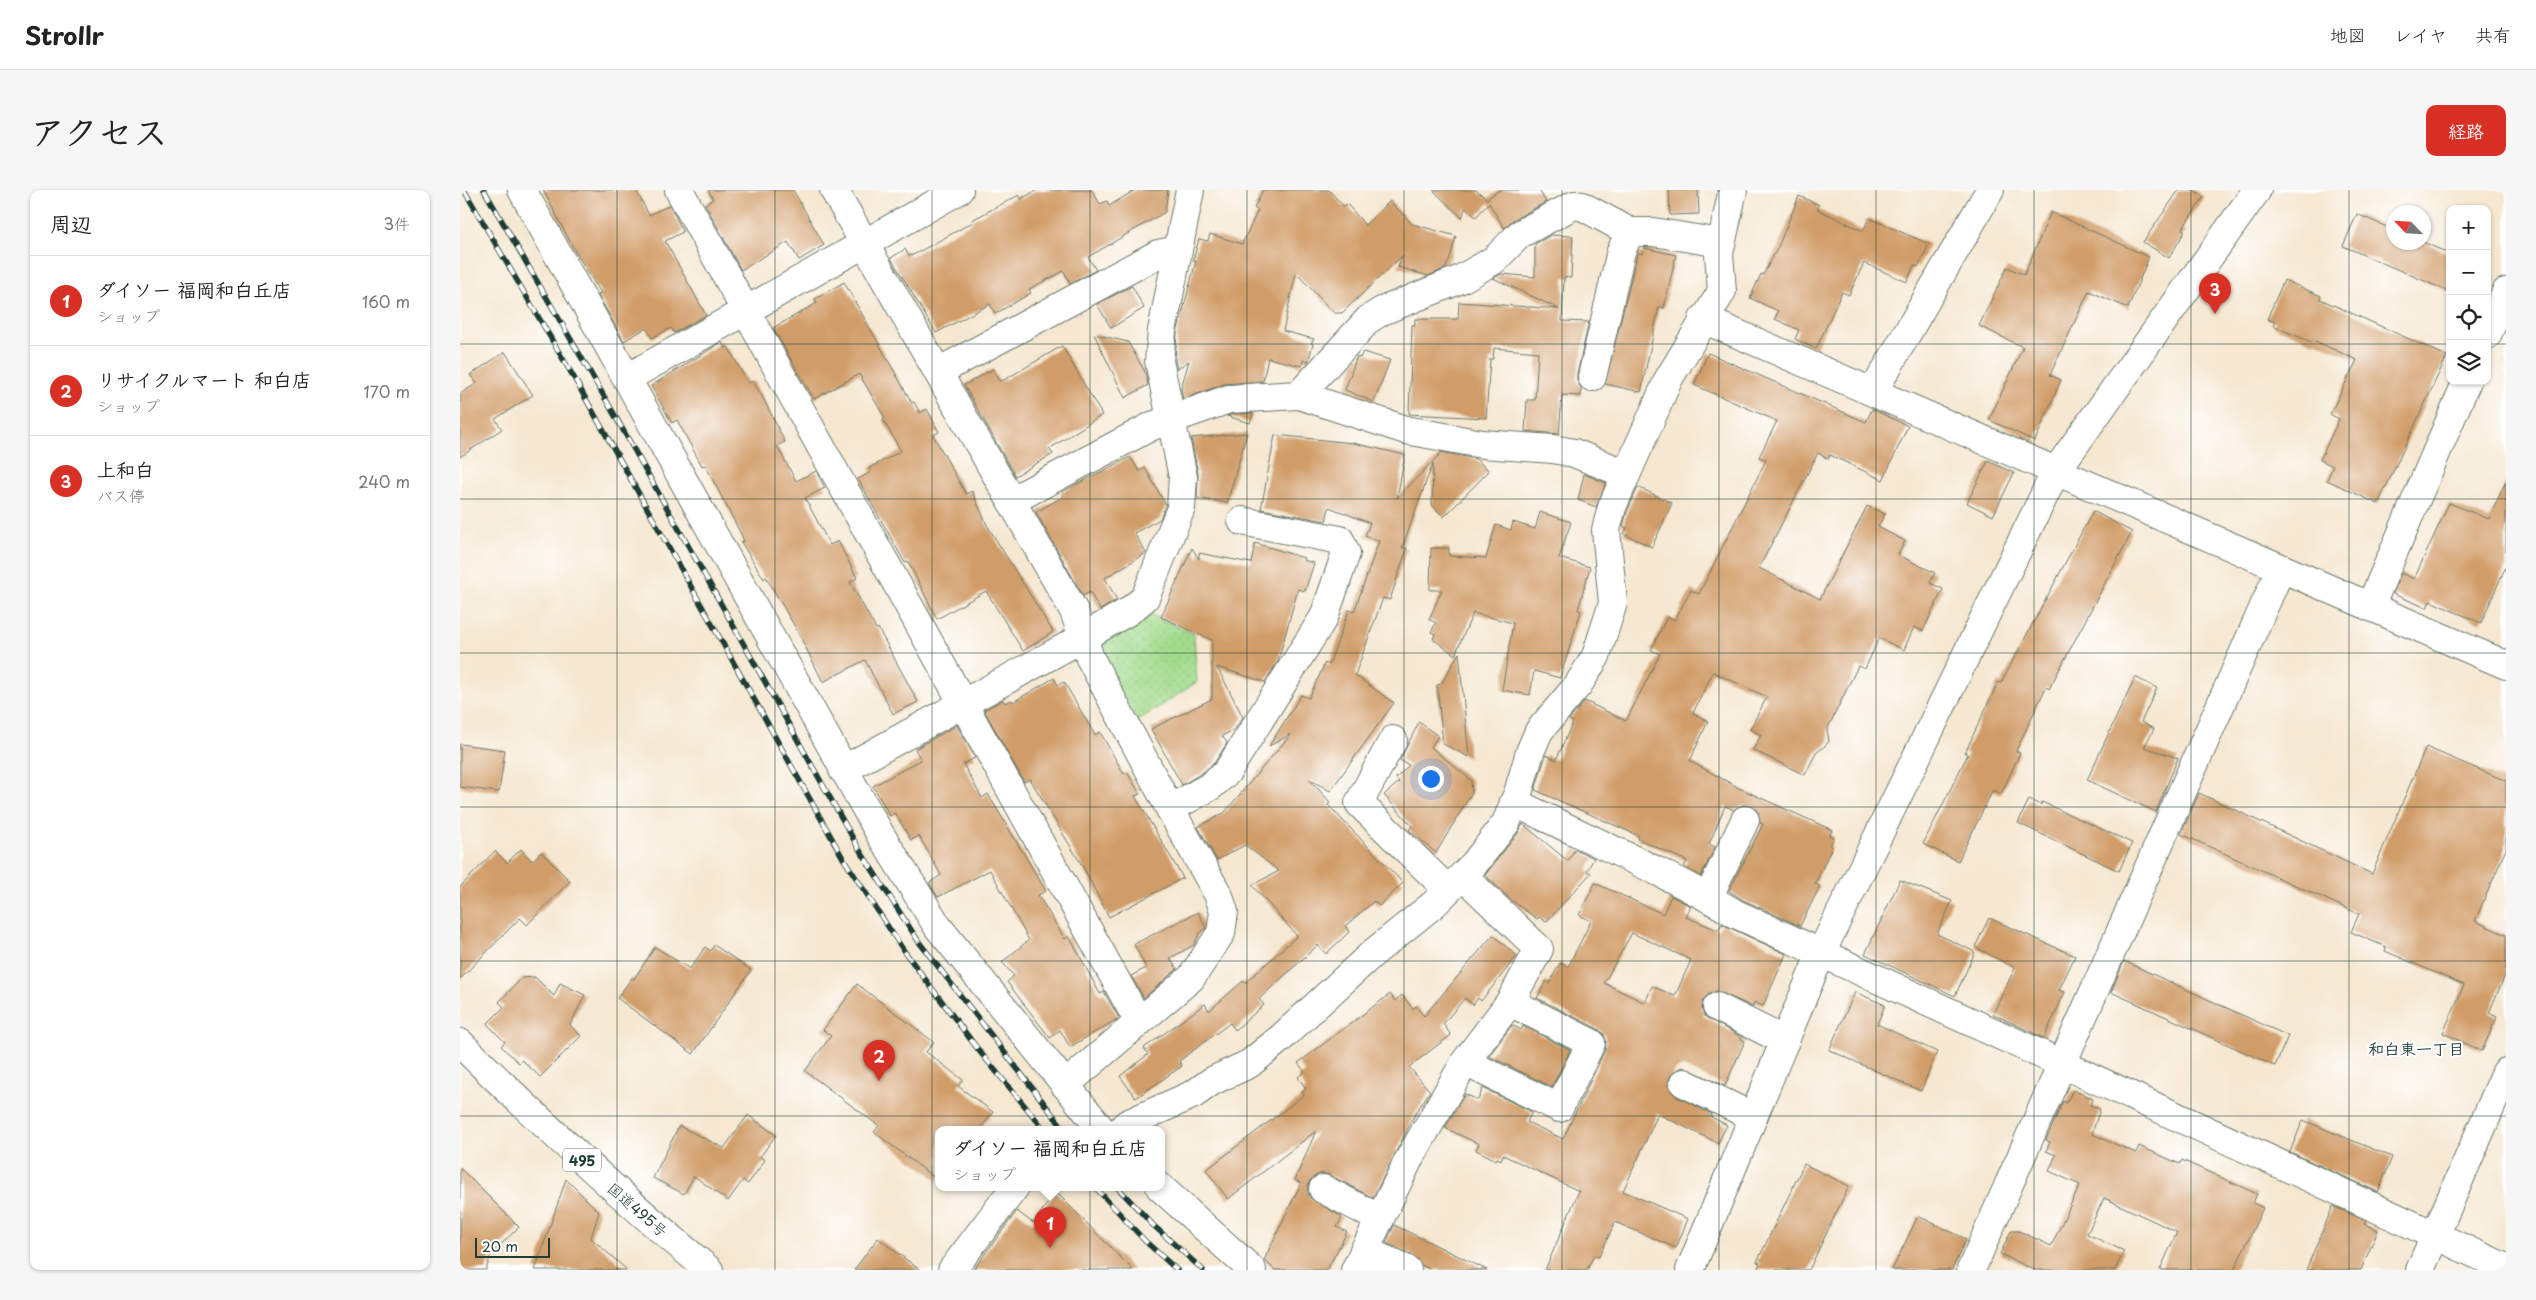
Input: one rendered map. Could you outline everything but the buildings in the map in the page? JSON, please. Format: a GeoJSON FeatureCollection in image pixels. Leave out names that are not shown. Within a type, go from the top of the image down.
{"type":"FeatureCollection","features":[{"type":"Feature","properties":{"kind":"main road"},"geometry":{"type":"LineString","coordinates":[[522,190],[880,834],[938,927],[1099,1126]]}},
{"type":"Feature","properties":{"kind":"main road"},"geometry":{"type":"LineString","coordinates":[[679,190],[1139,1022]]}},
{"type":"Feature","properties":{"kind":"main road"},"geometry":{"type":"LineString","coordinates":[[834,190],[1074,612],[1090,658],[1170,809],[1219,896],[1224,912],[1222,933],[1191,978],[1065,1085]]}},
{"type":"Feature","properties":{"kind":"main road"},"geometry":{"type":"LineString","coordinates":[[627,378],[959,190]]}},
{"type":"Feature","properties":{"kind":"main road"},"geometry":{"type":"LineString","coordinates":[[843,770],[1084,637],[1129,611],[1145,598],[1181,508],[1183,477],[1159,361],[1162,331],[1190,190]]}},
{"type":"Feature","properties":{"kind":"main road"},"geometry":{"type":"LineString","coordinates":[[1125,1126],[1194,1094],[1212,1081],[1249,1064],[1282,1038],[1373,953],[1455,883],[1474,864],[1506,823],[1530,752],[1539,732],[1578,685],[1596,656],[1613,603],[1606,530],[1612,507],[1669,378],[1703,319],[1722,291],[1719,254],[1733,190]]}},
{"type":"Feature","properties":{"kind":"main road"},"geometry":{"type":"LineString","coordinates":[[1873,392],[1990,190]]}},
{"type":"Feature","properties":{"kind":"main road"},"geometry":{"type":"LineString","coordinates":[[1690,1270],[1821,953],[2056,471],[2257,190]]}},
{"type":"Feature","properties":{"kind":"main road"},"geometry":{"type":"LineString","coordinates":[[1299,395],[1376,315],[1460,279],[1494,260],[1520,234],[1574,205],[1582,206],[1630,232],[1653,232],[1721,243]]}},
{"type":"Feature","properties":{"kind":"main road"},"geometry":{"type":"LineString","coordinates":[[1592,378],[1621,251],[1630,232]]}},
{"type":"Feature","properties":{"kind":"main road"},"geometry":{"type":"LineString","coordinates":[[938,372],[1158,254],[1178,250]]}},
{"type":"Feature","properties":{"kind":"main road"},"geometry":{"type":"LineString","coordinates":[[2491,326],[2506,292]]}},
{"type":"Feature","properties":{"kind":"main road"},"geometry":{"type":"LineString","coordinates":[[1703,319],[2506,665]]}},
{"type":"Feature","properties":{"kind":"main road"},"geometry":{"type":"LineString","coordinates":[[2370,607],[2465,385]]}},
{"type":"Feature","properties":{"kind":"main road"},"geometry":{"type":"LineString","coordinates":[[1011,501],[1152,426],[1229,399],[1299,395],[1406,430],[1482,444],[1553,449],[1574,453],[1626,474]]}},
{"type":"Feature","properties":{"kind":"main road"},"geometry":{"type":"LineString","coordinates":[[1170,809],[1212,786],[1227,772],[1324,617],[1346,553],[1340,540],[1242,521]]}},
{"type":"Feature","properties":{"kind":"main road"},"geometry":{"type":"LineString","coordinates":[[1971,1270],[2281,568]]}},
{"type":"Feature","properties":{"kind":"main road"},"geometry":{"type":"LineString","coordinates":[[1393,740],[1359,803],[1455,883],[1539,949],[1510,1002],[1465,1062],[1408,1161],[1359,1260],[1407,1270]]}},
{"type":"Feature","properties":{"kind":"main road"},"geometry":{"type":"LineString","coordinates":[[1514,802],[1623,856],[1651,866],[1736,914],[2506,1268]]}},
{"type":"Feature","properties":{"kind":"main road"},"geometry":{"type":"LineString","coordinates":[[1708,898],[1745,820]]}},
{"type":"Feature","properties":{"kind":"main road"},"geometry":{"type":"LineString","coordinates":[[1465,1062],[1559,1108],[1591,1043],[1510,1002]]}},
{"type":"Feature","properties":{"kind":"main road"},"geometry":{"type":"LineString","coordinates":[[1717,1007],[1785,1040]]}},
{"type":"Feature","properties":{"kind":"main road","name":"国道495号"},"geometry":{"type":"LineString","coordinates":[[460,1043],[545,1127],[651,1222],[709,1270]]}},
{"type":"Feature","properties":{"kind":"main road"},"geometry":{"type":"LineString","coordinates":[[2420,1270],[2506,1072]]}},
{"type":"Feature","properties":{"kind":"main road"},"geometry":{"type":"LineString","coordinates":[[1684,1083],[1753,1117]]}},
{"type":"Feature","properties":{"kind":"main road"},"geometry":{"type":"LineString","coordinates":[[1323,1189],[1380,1219]]}},
{"type":"Feature","properties":{"kind":"main road"},"geometry":{"type":"LineString","coordinates":[[952,1270],[1012,1191]]}},
{"type":"Feature","properties":{"kind":"main road"},"geometry":{"type":"LineString","coordinates":[[1164,1191],[1252,1270]]}},
{"type":"Feature","properties":{"kind":"green space"},"geometry":{"type":"Polygon","coordinates":[[[1143,611],[1194,634],[1197,682],[1131,725],[1089,644],[1143,611]]]}},
{"type":"Feature","properties":{"kind":"railway"},"geometry":{"type":"LineString","coordinates":[[464,190],[573,376],[843,858],[904,951],[980,1052],[1042,1126]]}},
{"type":"Feature","properties":{"kind":"railway"},"geometry":{"type":"LineString","coordinates":[[484,190],[605,398],[859,849],[919,942],[1062,1126]]}},
{"type":"Feature","properties":{"kind":"railway"},"geometry":{"type":"LineString","coordinates":[[1099,1191],[1145,1241],[1177,1270]]}},
{"type":"Feature","properties":{"kind":"railway"},"geometry":{"type":"LineString","coordinates":[[1121,1191],[1154,1226],[1203,1270]]}},
{"type":"Feature","properties":{"kind":"place","name":"上和白"},"geometry":{"type":"Point","coordinates":[2215,314]}},
{"type":"Feature","properties":{"kind":"place","name":"リサイクルマート 和白店"},"geometry":{"type":"Point","coordinates":[879,1081]}},
{"type":"Feature","properties":{"kind":"place","name":"ダイソー 福岡和白丘店"},"geometry":{"type":"Point","coordinates":[1050,1248]}},
{"type":"Feature","properties":{"kind":"district","name":"和白東一丁目"},"geometry":{"type":"Point","coordinates":[2416,1048]}}]}
